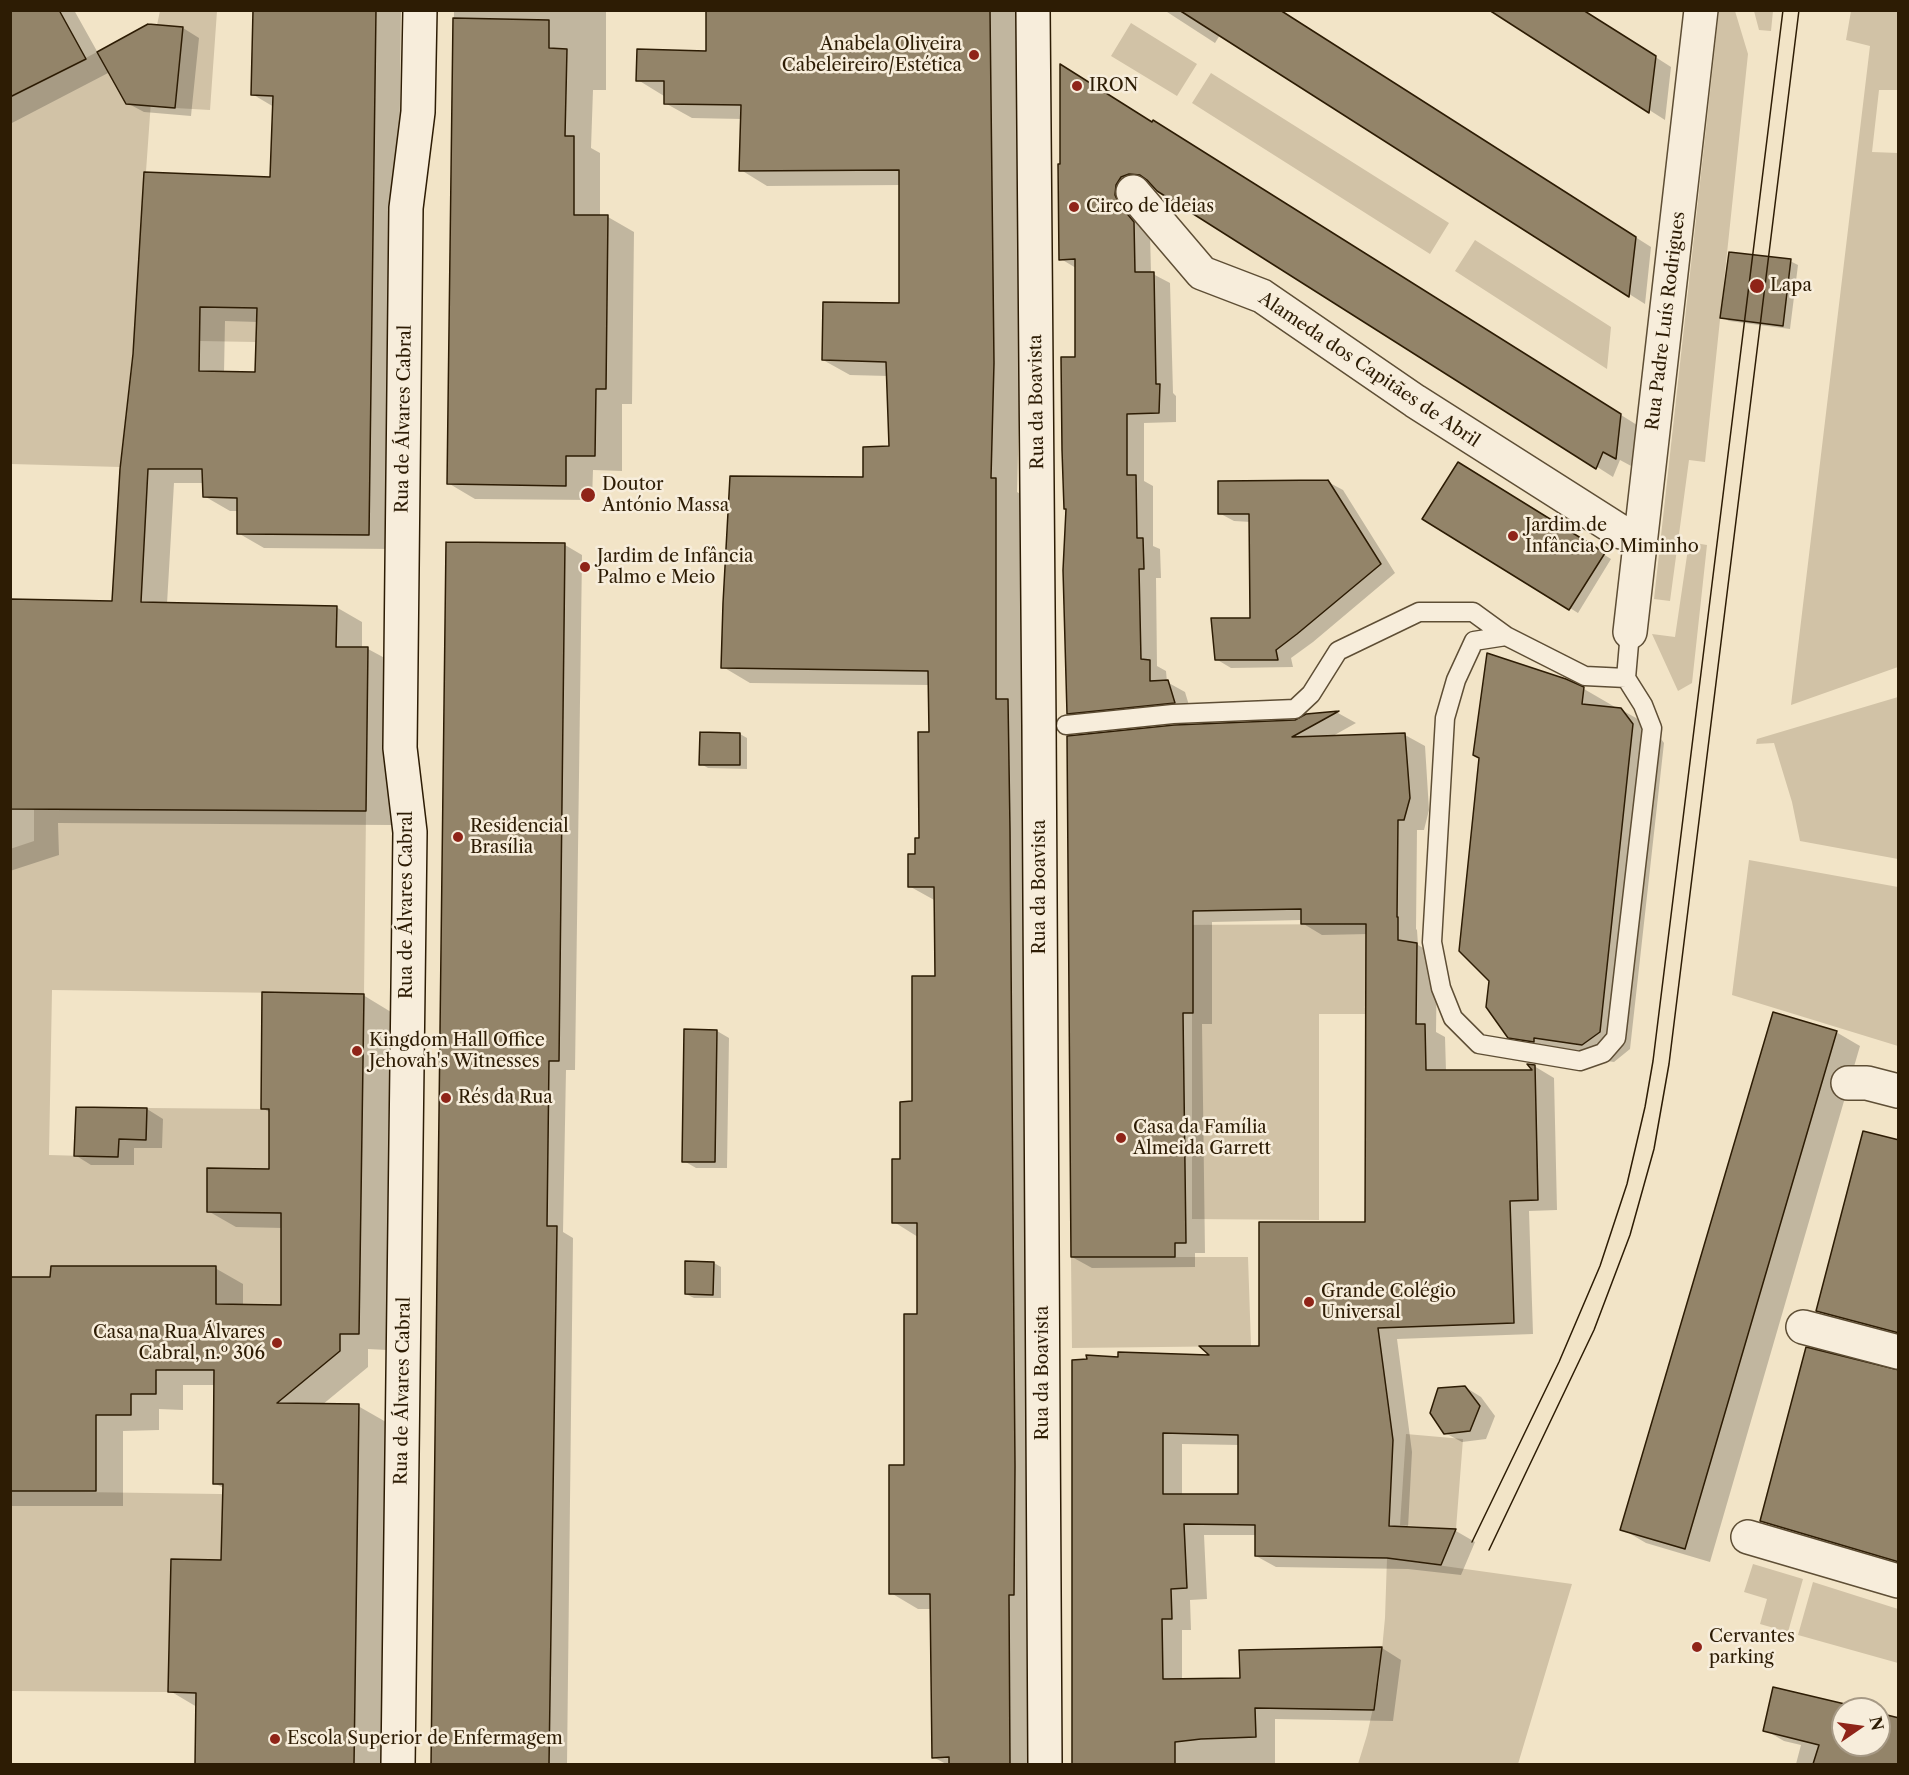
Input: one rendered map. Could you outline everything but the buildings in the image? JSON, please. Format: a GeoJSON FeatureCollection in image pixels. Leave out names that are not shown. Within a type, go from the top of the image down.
{"type":"FeatureCollection","features":[{"type":"Feature","properties":{"kind":"main road","name":"Rua de Álvares Cabral"},"geometry":{"type":"LineString","coordinates":[[398,1764],[410,832],[400,748],[406,208],[418,112],[420,10]]}},
{"type":"Feature","properties":{"kind":"main road","name":"Rua Padre Luís Rodrigues"},"geometry":{"type":"LineString","coordinates":[[1630,632],[1701,10]]}},
{"type":"Feature","properties":{"kind":"main road","name":"Rua da Boavista"},"geometry":{"type":"LineString","coordinates":[[1037,14],[1045,1764]]}},
{"type":"Feature","properties":{"kind":"main road","name":"Alameda dos Capitães de Abril"},"geometry":{"type":"LineString","coordinates":[[1134,192],[1202,273],[1262,296],[1415,401],[1621,532]]}},
{"type":"Feature","properties":{"kind":"main road"},"geometry":{"type":"LineString","coordinates":[[1848,1083],[1867,1083],[1899,1091]]}},
{"type":"Feature","properties":{"kind":"main road"},"geometry":{"type":"LineString","coordinates":[[1803,1327],[1899,1352]]}},
{"type":"Feature","properties":{"kind":"main road"},"geometry":{"type":"LineString","coordinates":[[1748,1537],[1899,1581]]}},
{"type":"Feature","properties":{"kind":"lane"},"geometry":{"type":"LineString","coordinates":[[1066,725],[1173,714],[1295,709],[1311,694],[1338,651],[1419,612],[1473,612],[1506,636],[1585,676],[1626,678]]}},
{"type":"Feature","properties":{"kind":"lane"},"geometry":{"type":"LineString","coordinates":[[1506,636],[1474,641],[1456,680],[1445,718],[1432,942],[1441,988],[1454,1018],[1479,1044],[1580,1061],[1603,1053],[1616,1038],[1652,728],[1643,705],[1626,678],[1630,632]]}},
{"type":"Feature","properties":{"kind":"shaded area"},"geometry":{"type":"Polygon","coordinates":[[[160,11],[217,11],[210,110],[175,108],[183,27],[157,25],[160,11]]]}},
{"type":"Feature","properties":{"kind":"shaded area"},"geometry":{"type":"Polygon","coordinates":[[[1719,11],[1735,11],[1748,54],[1705,462],[1689,460],[1670,601],[1654,599],[1719,11]]]}},
{"type":"Feature","properties":{"kind":"shaded area"},"geometry":{"type":"Polygon","coordinates":[[[1754,11],[1773,11],[1771,31],[1759,30],[1754,11]]]}},
{"type":"Feature","properties":{"kind":"shaded area"},"geometry":{"type":"Polygon","coordinates":[[[1851,11],[1898,11],[1898,90],[1879,90],[1872,152],[1898,153],[1898,667],[1791,705],[1870,46],[1846,40],[1851,11]]]}},
{"type":"Feature","properties":{"kind":"shaded area"},"geometry":{"type":"Polygon","coordinates":[[[1131,23],[1197,64],[1177,96],[1111,56],[1131,23]]]}},
{"type":"Feature","properties":{"kind":"shaded area"},"geometry":{"type":"Polygon","coordinates":[[[97,52],[152,87],[134,340],[120,467],[11,464],[11,97],[97,52]]]}},
{"type":"Feature","properties":{"kind":"shaded area"},"geometry":{"type":"Polygon","coordinates":[[[1211,73],[1449,223],[1430,254],[1192,103],[1211,73]]]}},
{"type":"Feature","properties":{"kind":"shaded area"},"geometry":{"type":"Polygon","coordinates":[[[1475,240],[1611,327],[1607,369],[1455,271],[1475,240]]]}},
{"type":"Feature","properties":{"kind":"shaded area"},"geometry":{"type":"Polygon","coordinates":[[[200,307],[257,308],[256,342],[199,341],[200,307]]]}},
{"type":"Feature","properties":{"kind":"shaded area"},"geometry":{"type":"Polygon","coordinates":[[[1689,542],[1707,545],[1692,683],[1678,691],[1652,634],[1675,637],[1689,542]]]}},
{"type":"Feature","properties":{"kind":"shaded area"},"geometry":{"type":"Polygon","coordinates":[[[1898,697],[1898,859],[1800,841],[1792,802],[1774,743],[1756,744],[1757,739],[1898,697]]]}},
{"type":"Feature","properties":{"kind":"shaded area"},"geometry":{"type":"Polygon","coordinates":[[[34,809],[366,811],[364,994],[52,990],[49,1155],[118,1157],[119,1139],[139,1140],[147,1133],[147,1108],[269,1109],[269,1159],[292,1159],[292,1169],[208,1168],[207,1211],[281,1213],[281,1256],[360,1256],[360,1306],[216,1304],[215,1266],[51,1266],[50,1277],[11,1277],[10,849],[34,841],[34,809]]]}},
{"type":"Feature","properties":{"kind":"shaded area"},"geometry":{"type":"Polygon","coordinates":[[[1749,860],[1898,887],[1898,1046],[1732,995],[1749,860]]]}},
{"type":"Feature","properties":{"kind":"shaded area"},"geometry":{"type":"Polygon","coordinates":[[[1366,924],[1367,1014],[1319,1014],[1319,1220],[1192,1219],[1192,984],[1170,925],[1366,924]]]}},
{"type":"Feature","properties":{"kind":"shaded area"},"geometry":{"type":"Polygon","coordinates":[[[1071,1257],[1248,1257],[1251,1346],[1072,1348],[1071,1257]]]}},
{"type":"Feature","properties":{"kind":"shaded area"},"geometry":{"type":"Polygon","coordinates":[[[1406,1434],[1463,1439],[1456,1529],[1400,1525],[1406,1434]]]}},
{"type":"Feature","properties":{"kind":"shaded area"},"geometry":{"type":"Polygon","coordinates":[[[11,1491],[358,1496],[357,1523],[222,1520],[221,1560],[171,1559],[168,1692],[11,1691],[11,1491]]]}},
{"type":"Feature","properties":{"kind":"shaded area"},"geometry":{"type":"Polygon","coordinates":[[[1387,1558],[1572,1584],[1518,1764],[1358,1764],[1379,1681],[1385,1618],[1387,1558]]]}},
{"type":"Feature","properties":{"kind":"shaded area"},"geometry":{"type":"Polygon","coordinates":[[[1753,1564],[1803,1579],[1788,1632],[1760,1624],[1767,1599],[1744,1592],[1753,1564]]]}},
{"type":"Feature","properties":{"kind":"shaded area"},"geometry":{"type":"Polygon","coordinates":[[[1813,1582],[1898,1609],[1898,1663],[1798,1635],[1813,1582]]]}},
{"type":"Feature","properties":{"kind":"tram line"},"geometry":{"type":"LineString","coordinates":[[1472,1542],[1559,1362],[1600,1266],[1627,1184],[1645,1107],[1653,1061],[1783,10]]}},
{"type":"Feature","properties":{"kind":"tram line"},"geometry":{"type":"LineString","coordinates":[[1489,1550],[1594,1330],[1630,1235],[1654,1149],[1669,1064],[1799,10]]}},
{"type":"Feature","properties":{"kind":"place","name":"Anabela Oliveira Cabeleireiro/Estética"},"geometry":{"type":"Point","coordinates":[974,55]}},
{"type":"Feature","properties":{"kind":"place","name":"IRON"},"geometry":{"type":"Point","coordinates":[1077,86]}},
{"type":"Feature","properties":{"kind":"place","name":"Circo de Ideias"},"geometry":{"type":"Point","coordinates":[1074,207]}},
{"type":"Feature","properties":{"kind":"place","name":"Lapa"},"geometry":{"type":"Point","coordinates":[1757,286]}},
{"type":"Feature","properties":{"kind":"place","name":"Doutor António Massa"},"geometry":{"type":"Point","coordinates":[588,495]}},
{"type":"Feature","properties":{"kind":"place","name":"Jardim de Infância O Miminho"},"geometry":{"type":"Point","coordinates":[1513,536]}},
{"type":"Feature","properties":{"kind":"place","name":"Jardim de Infância Palmo e Meio"},"geometry":{"type":"Point","coordinates":[585,567]}},
{"type":"Feature","properties":{"kind":"place","name":"Residencial Brasília"},"geometry":{"type":"Point","coordinates":[458,837]}},
{"type":"Feature","properties":{"kind":"place","name":"Kingdom Hall Office Jehovah's Witnesses"},"geometry":{"type":"Point","coordinates":[357,1051]}},
{"type":"Feature","properties":{"kind":"place","name":"Rés da Rua"},"geometry":{"type":"Point","coordinates":[446,1098]}},
{"type":"Feature","properties":{"kind":"place","name":"Casa da Família Almeida Garrett"},"geometry":{"type":"Point","coordinates":[1121,1138]}},
{"type":"Feature","properties":{"kind":"place","name":"Grande Colégio Universal"},"geometry":{"type":"Point","coordinates":[1309,1302]}},
{"type":"Feature","properties":{"kind":"place","name":"Casa na Rua Álvares Cabral, n.º 306"},"geometry":{"type":"Point","coordinates":[277,1343]}},
{"type":"Feature","properties":{"kind":"place","name":"Cervantes parking"},"geometry":{"type":"Point","coordinates":[1697,1647]}},
{"type":"Feature","properties":{"kind":"place","name":"Escola Superior de Enfermagem"},"geometry":{"type":"Point","coordinates":[275,1739]}}]}
